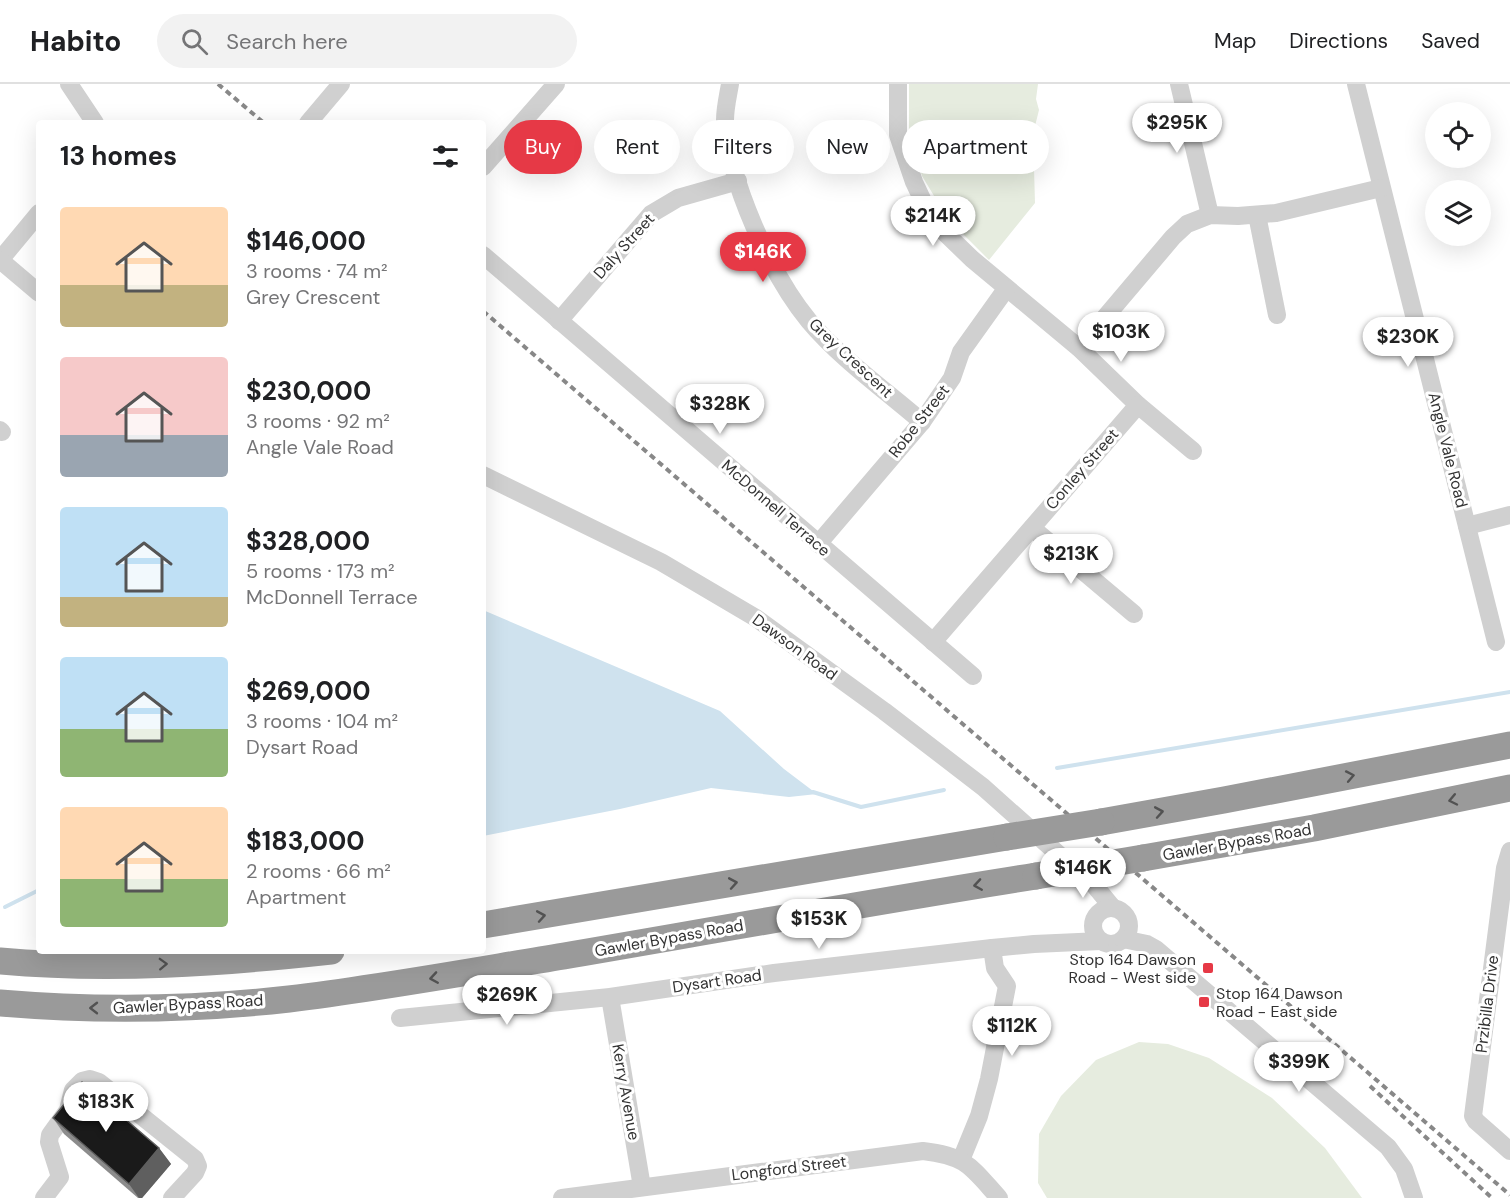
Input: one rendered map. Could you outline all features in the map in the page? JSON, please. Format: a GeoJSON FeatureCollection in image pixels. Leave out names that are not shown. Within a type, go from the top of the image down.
{"type":"FeatureCollection","features":[{"type":"Feature","properties":{"kind":"highway"},"geometry":{"type":"LineString","coordinates":[[486,925],[1101,822],[1510,745]]}},
{"type":"Feature","properties":{"kind":"highway","name":"Gawler Bypass Road"},"geometry":{"type":"LineString","coordinates":[[0,1004],[118,1008],[209,1005],[288,999],[411,981],[1143,858],[1314,828],[1510,788]]}},
{"type":"Feature","properties":{"kind":"highway"},"geometry":{"type":"LineString","coordinates":[[0,961],[131,966],[203,963],[299,954]]}},
{"type":"Feature","properties":{"kind":"street"},"geometry":{"type":"LineString","coordinates":[[69,84],[93,120]]}},
{"type":"Feature","properties":{"kind":"street"},"geometry":{"type":"LineString","coordinates":[[311,120],[341,84]]}},
{"type":"Feature","properties":{"kind":"street"},"geometry":{"type":"LineString","coordinates":[[486,164],[556,84]]}},
{"type":"Feature","properties":{"kind":"street","name":"Grey Crescent"},"geometry":{"type":"LineString","coordinates":[[730,84],[725,119],[738,181],[750,216],[789,293],[833,346],[922,422]]}},
{"type":"Feature","properties":{"kind":"street"},"geometry":{"type":"LineString","coordinates":[[898,84],[898,135],[921,200],[930,216],[943,231],[1006,289],[1079,348],[1138,405],[1193,451]]}},
{"type":"Feature","properties":{"kind":"street"},"geometry":{"type":"LineString","coordinates":[[1179,84],[1210,215]]}},
{"type":"Feature","properties":{"kind":"street","name":"Angle Vale Road"},"geometry":{"type":"LineString","coordinates":[[1356,84],[1496,642]]}},
{"type":"Feature","properties":{"kind":"street","name":"Daly Street"},"geometry":{"type":"LineString","coordinates":[[559,321],[651,214],[660,207],[695,192],[738,181]]}},
{"type":"Feature","properties":{"kind":"street"},"geometry":{"type":"LineString","coordinates":[[1079,348],[1173,237],[1188,224],[1210,215],[1276,213],[1382,188]]}},
{"type":"Feature","properties":{"kind":"street"},"geometry":{"type":"LineString","coordinates":[[1257,215],[1277,315]]}},
{"type":"Feature","properties":{"kind":"street"},"geometry":{"type":"LineString","coordinates":[[36,217],[0,260],[36,290]]}},
{"type":"Feature","properties":{"kind":"street","name":"McDonnell Terrace"},"geometry":{"type":"LineString","coordinates":[[486,258],[973,676]]}},
{"type":"Feature","properties":{"kind":"street","name":"Robe Street"},"geometry":{"type":"LineString","coordinates":[[818,544],[922,422],[952,378],[961,352],[1006,289]]}},
{"type":"Feature","properties":{"kind":"street","name":"Conley Street"},"geometry":{"type":"LineString","coordinates":[[933,642],[1138,405]]}},
{"type":"Feature","properties":{"kind":"street","name":"Dawson Road"},"geometry":{"type":"LineString","coordinates":[[486,476],[661,562],[756,618],[884,711],[983,787],[1090,880],[1121,913],[1142,928],[1198,983]]}},
{"type":"Feature","properties":{"kind":"street"},"geometry":{"type":"LineString","coordinates":[[1467,526],[1510,515]]}},
{"type":"Feature","properties":{"kind":"street"},"geometry":{"type":"LineString","coordinates":[[1032,528],[1134,614]]}},
{"type":"Feature","properties":{"kind":"street","name":"Przibilla Drive"},"geometry":{"type":"LineString","coordinates":[[1510,851],[1505,868],[1473,1116],[1510,1151]]}},
{"type":"Feature","properties":{"kind":"street","name":"Dawson Road"},"geometry":{"type":"LineString","coordinates":[[1075,869],[1091,901],[1094,921]]}},
{"type":"Feature","properties":{"kind":"street"},"geometry":{"type":"LineString","coordinates":[[1101,911],[1121,913],[1128,930],[1123,939],[1111,944],[1101,941],[1097,936],[1094,921],[1101,911]]}},
{"type":"Feature","properties":{"kind":"street","name":"Dysart Road"},"geometry":{"type":"LineString","coordinates":[[1034,944],[1072,936],[1094,921]]}},
{"type":"Feature","properties":{"kind":"street","name":"Dawson Road"},"geometry":{"type":"LineString","coordinates":[[1123,939],[1147,944],[1156,949],[1388,1147],[1404,1169],[1414,1198]]}},
{"type":"Feature","properties":{"kind":"street","name":"Dysart Road"},"geometry":{"type":"LineString","coordinates":[[400,1018],[610,997],[774,973],[992,948],[1101,941]]}},
{"type":"Feature","properties":{"kind":"street"},"geometry":{"type":"LineString","coordinates":[[960,1160],[979,1116],[989,1079],[1007,986],[995,968],[992,948]]}},
{"type":"Feature","properties":{"kind":"street","name":"Kerry Avenue"},"geometry":{"type":"LineString","coordinates":[[610,997],[642,1186]]}},
{"type":"Feature","properties":{"kind":"street"},"geometry":{"type":"LineString","coordinates":[[44,1198],[60,1177],[49,1142],[50,1135],[68,1110],[74,1090],[82,1081],[90,1079],[99,1082],[195,1159],[198,1166],[195,1173],[172,1198]]}},
{"type":"Feature","properties":{"kind":"street","name":"Longford Street"},"geometry":{"type":"LineString","coordinates":[[562,1198],[923,1151],[945,1154],[967,1162],[999,1198]]}},
{"type":"Feature","properties":{"kind":"shaded area"},"geometry":{"type":"Polygon","coordinates":[[[909,84],[1038,84],[1036,99],[1039,110],[1036,120],[909,120],[909,84]]]}},
{"type":"Feature","properties":{"kind":"shaded area"},"geometry":{"type":"Polygon","coordinates":[[[921,174],[1034,174],[1035,203],[989,260],[948,219],[921,174]]]}},
{"type":"Feature","properties":{"kind":"shaded area"},"geometry":{"type":"Polygon","coordinates":[[[1139,1042],[1168,1044],[1209,1058],[1272,1098],[1325,1148],[1362,1198],[1047,1198],[1038,1183],[1039,1134],[1061,1096],[1096,1060],[1139,1042]]]}},
{"type":"Feature","properties":{"kind":"water"},"geometry":{"type":"Polygon","coordinates":[[[486,611],[720,711],[784,769],[817,794],[789,797],[711,788],[486,835],[486,611]]]}},
{"type":"Feature","properties":{"kind":"building"},"geometry":{"type":"Polygon","coordinates":[[[82,1082],[159,1148],[129,1184],[53,1118],[82,1082]]]}},
{"type":"Feature","properties":{"kind":"waterway"},"geometry":{"type":"LineString","coordinates":[[1057,768],[1510,692]]}},
{"type":"Feature","properties":{"kind":"waterway"},"geometry":{"type":"LineString","coordinates":[[813,792],[861,807],[944,790]]}},
{"type":"Feature","properties":{"kind":"waterway"},"geometry":{"type":"LineString","coordinates":[[5,907],[36,892]]}},
{"type":"Feature","properties":{"kind":"railway"},"geometry":{"type":"LineString","coordinates":[[218,84],[260,120]]}},
{"type":"Feature","properties":{"kind":"railway"},"geometry":{"type":"LineString","coordinates":[[486,314],[1510,1195]]}},
{"type":"Feature","properties":{"kind":"railway"},"geometry":{"type":"LineString","coordinates":[[1370,1086],[1492,1198]]}},
{"type":"Feature","properties":{"kind":"place","name":"Stop 164 Dawson Road - West side"},"geometry":{"type":"Point","coordinates":[1208,968]}},
{"type":"Feature","properties":{"kind":"place","name":"Stop 164 Dawson Road - East side"},"geometry":{"type":"Point","coordinates":[1204,1002]}}]}
